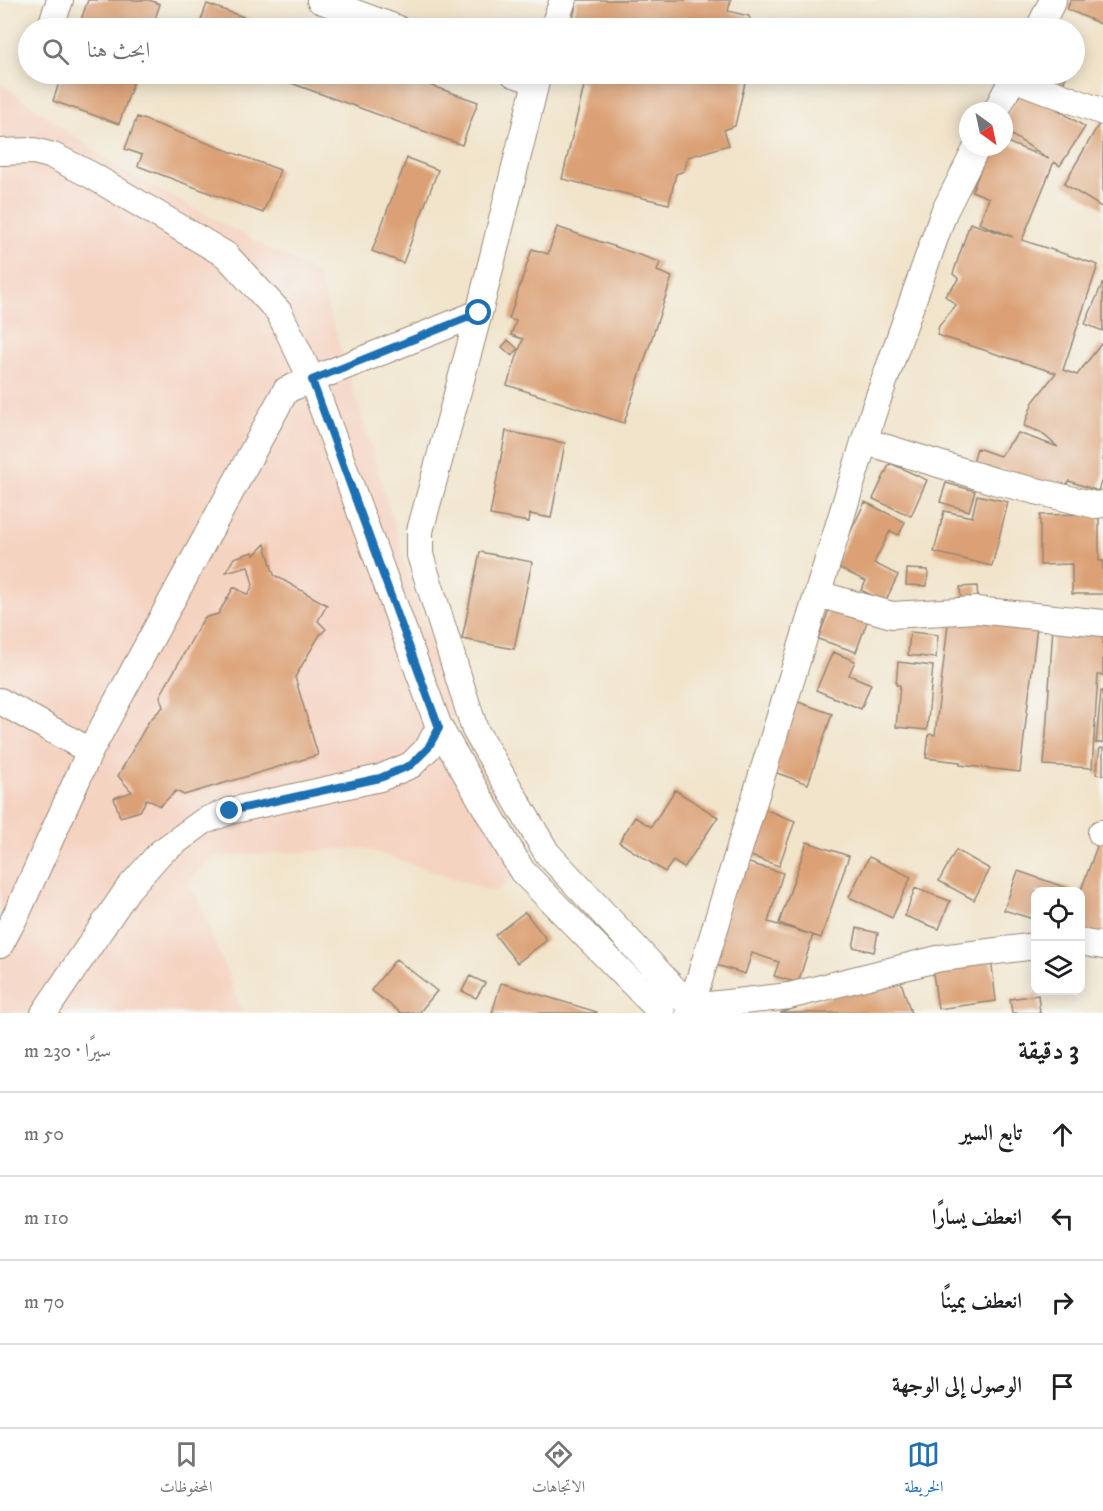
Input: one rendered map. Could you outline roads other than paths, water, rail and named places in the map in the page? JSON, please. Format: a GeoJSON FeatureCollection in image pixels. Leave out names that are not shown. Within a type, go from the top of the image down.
{"type":"FeatureCollection","features":[{"type":"Feature","properties":{"kind":"street"},"geometry":{"type":"LineString","coordinates":[[54,18],[60,0]]}},
{"type":"Feature","properties":{"kind":"street"},"geometry":{"type":"LineString","coordinates":[[320,0],[369,18]]}},
{"type":"Feature","properties":{"kind":"street"},"geometry":{"type":"LineString","coordinates":[[557,18],[563,0]]}},
{"type":"Feature","properties":{"kind":"street"},"geometry":{"type":"LineString","coordinates":[[1044,18],[1053,0]]}},
{"type":"Feature","properties":{"kind":"street"},"geometry":{"type":"LineString","coordinates":[[527,84],[479,313],[420,531],[420,555],[475,730],[547,854],[690,1010]]}},
{"type":"Feature","properties":{"kind":"street"},"geometry":{"type":"LineString","coordinates":[[1001,102],[1010,84]]}},
{"type":"Feature","properties":{"kind":"street"},"geometry":{"type":"LineString","coordinates":[[1034,84],[1103,112]]}},
{"type":"Feature","properties":{"kind":"street"},"geometry":{"type":"LineString","coordinates":[[0,152],[34,151],[53,156],[91,175],[226,255],[279,312],[312,380],[439,728],[522,871],[662,1013]]}},
{"type":"Feature","properties":{"kind":"street"},"geometry":{"type":"LineString","coordinates":[[690,1010],[864,441],[944,212],[972,156]]}},
{"type":"Feature","properties":{"kind":"street"},"geometry":{"type":"LineString","coordinates":[[0,945],[17,913],[90,752],[286,390],[479,313]]}},
{"type":"Feature","properties":{"kind":"street"},"geometry":{"type":"LineString","coordinates":[[864,441],[994,481],[1100,497]]}},
{"type":"Feature","properties":{"kind":"street"},"geometry":{"type":"LineString","coordinates":[[818,594],[892,615],[976,610],[1103,623]]}},
{"type":"Feature","properties":{"kind":"street"},"geometry":{"type":"LineString","coordinates":[[0,701],[90,752]]}},
{"type":"Feature","properties":{"kind":"street"},"geometry":{"type":"LineString","coordinates":[[44,1013],[128,889],[160,853],[204,821],[230,811],[380,778],[411,765],[428,748],[439,728]]}},
{"type":"Feature","properties":{"kind":"street"},"geometry":{"type":"LineString","coordinates":[[1085,943],[1103,946]]}},
{"type":"Feature","properties":{"kind":"street"},"geometry":{"type":"LineString","coordinates":[[690,1010],[789,996],[941,958],[1031,947]]}}]}
